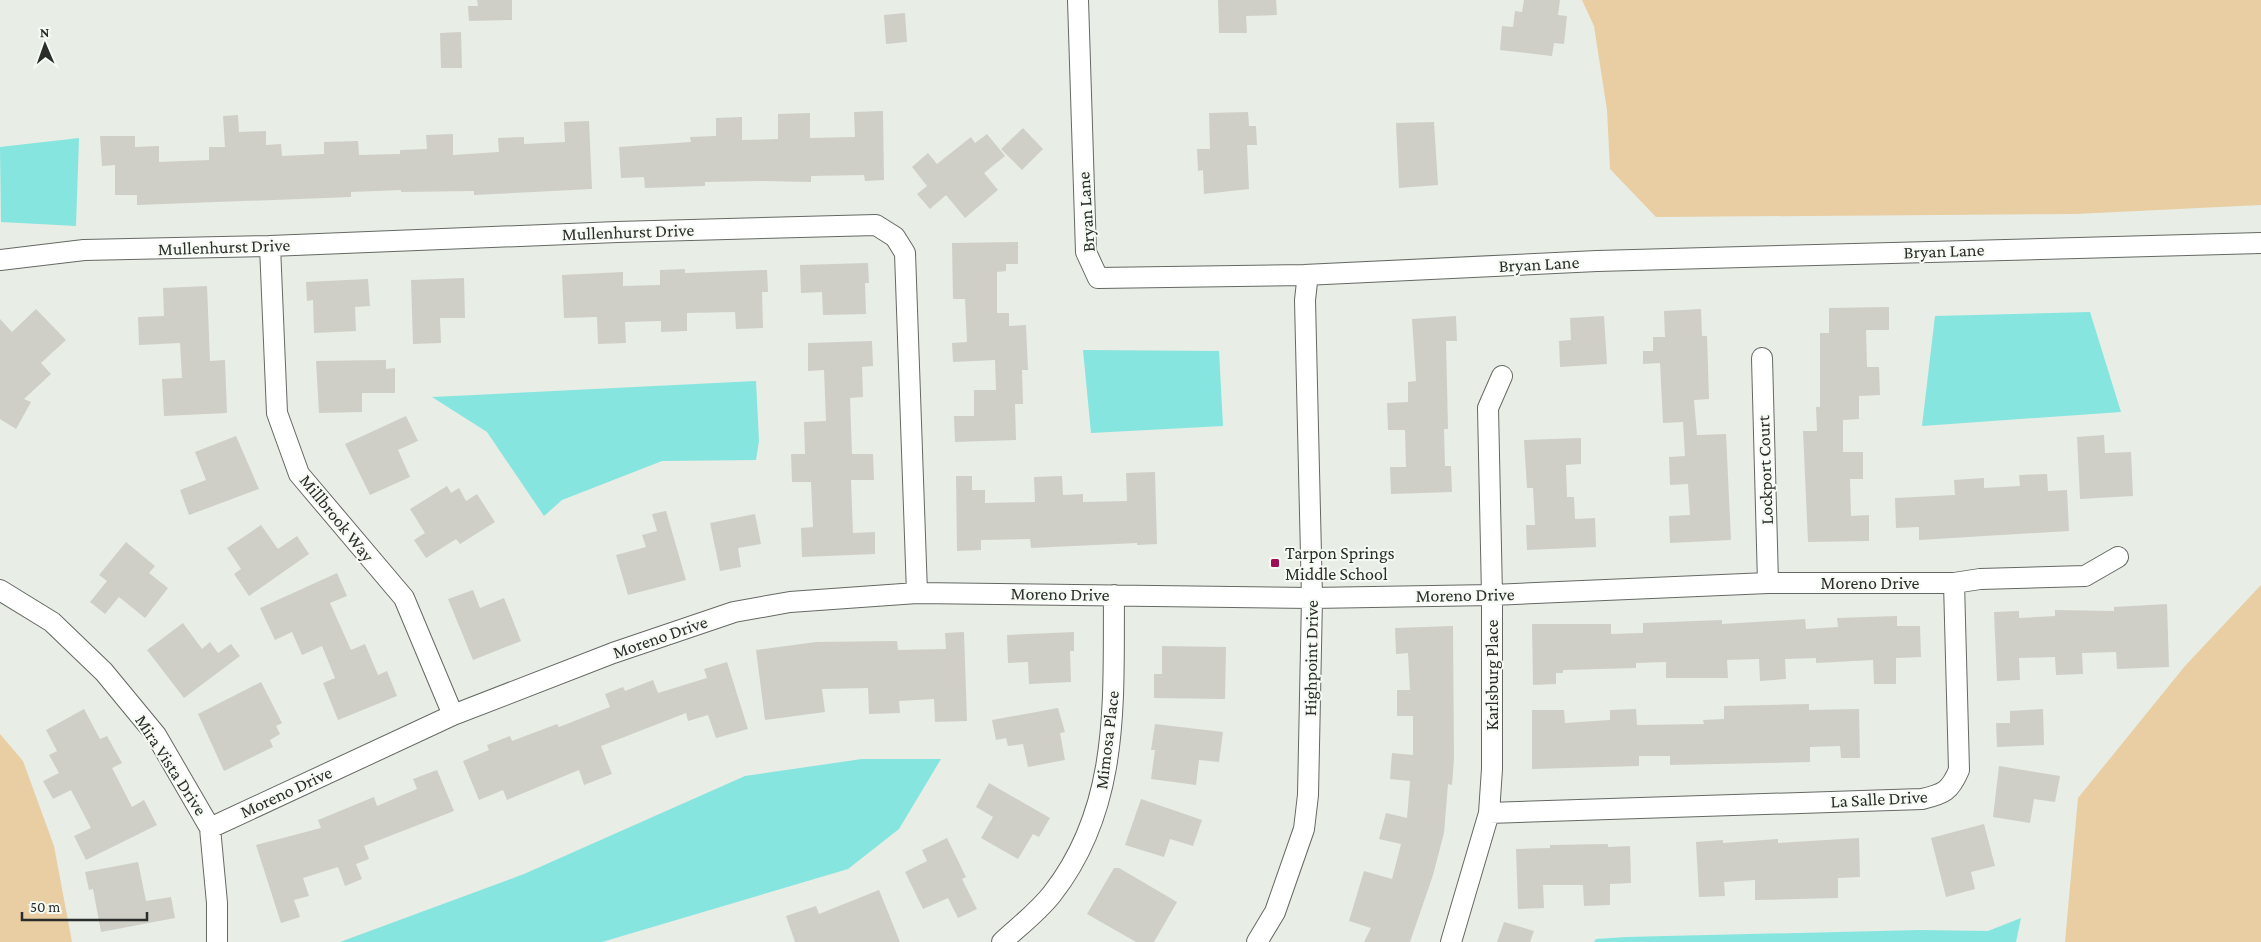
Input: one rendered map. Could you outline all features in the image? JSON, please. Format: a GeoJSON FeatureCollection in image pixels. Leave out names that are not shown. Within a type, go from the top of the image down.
{"type":"FeatureCollection","features":[{"type":"Feature","properties":{"kind":"street","name":"Bryan Lane"},"geometry":{"type":"LineString","coordinates":[[1078,0],[1086,252],[1098,278],[1304,275],[1607,260],[2261,243]]}},
{"type":"Feature","properties":{"kind":"street","name":"Mullenhurst Drive"},"geometry":{"type":"LineString","coordinates":[[0,260],[84,250],[270,246],[617,232],[876,225],[895,237],[905,252],[917,593]]}},
{"type":"Feature","properties":{"kind":"street","name":"Millbrook Way"},"geometry":{"type":"LineString","coordinates":[[270,246],[277,413],[299,474],[404,598],[453,715]]}},
{"type":"Feature","properties":{"kind":"street","name":"Highpoint Drive"},"geometry":{"type":"LineString","coordinates":[[1257,942],[1275,912],[1304,829],[1308,795],[1312,598],[1305,310],[1307,282],[1304,275]]}},
{"type":"Feature","properties":{"kind":"street","name":"Lockport Court"},"geometry":{"type":"LineString","coordinates":[[1762,358],[1768,583]]}},
{"type":"Feature","properties":{"kind":"street","name":"Karlsburg Place"},"geometry":{"type":"LineString","coordinates":[[1451,942],[1489,812],[1492,769],[1492,595],[1488,408],[1502,376]]}},
{"type":"Feature","properties":{"kind":"street"},"geometry":{"type":"LineString","coordinates":[[1954,584],[1980,579],[2085,576],[2118,558]]}},
{"type":"Feature","properties":{"kind":"street","name":"Moreno Drive"},"geometry":{"type":"LineString","coordinates":[[210,828],[453,715],[613,653],[734,612],[790,602],[917,593],[1312,598],[1492,595],[1768,583],[1954,584]]}},
{"type":"Feature","properties":{"kind":"street","name":"La Salle Drive"},"geometry":{"type":"LineString","coordinates":[[1489,812],[1912,799],[1936,796],[1949,789],[1959,770],[1954,584]]}},
{"type":"Feature","properties":{"kind":"street","name":"Mira Vista Drive"},"geometry":{"type":"LineString","coordinates":[[0,590],[52,622],[104,672],[156,735],[210,828],[217,903],[217,942]]}},
{"type":"Feature","properties":{"kind":"street","name":"Mimosa Place"},"geometry":{"type":"LineString","coordinates":[[1002,942],[1051,895],[1081,848],[1096,810],[1105,780],[1113,714],[1114,595]]}},
{"type":"Feature","properties":{"kind":"shaded area"},"geometry":{"type":"Polygon","coordinates":[[[1582,0],[2261,0],[2261,205],[2075,214],[1656,217],[1610,169],[1607,110],[1594,26],[1582,0]]]}},
{"type":"Feature","properties":{"kind":"shaded area"},"geometry":{"type":"Polygon","coordinates":[[[2261,585],[2261,942],[2065,942],[2078,798],[2185,666],[2261,585]]]}},
{"type":"Feature","properties":{"kind":"shaded area"},"geometry":{"type":"Polygon","coordinates":[[[0,734],[23,761],[54,846],[72,942],[0,942],[0,734]]]}},
{"type":"Feature","properties":{"kind":"water"},"geometry":{"type":"Polygon","coordinates":[[[79,138],[76,226],[1,222],[0,147],[79,138]]]}},
{"type":"Feature","properties":{"kind":"water"},"geometry":{"type":"Polygon","coordinates":[[[2090,312],[2121,412],[1922,426],[1935,316],[2090,312]]]}},
{"type":"Feature","properties":{"kind":"water"},"geometry":{"type":"Polygon","coordinates":[[[1083,350],[1219,351],[1223,426],[1091,433],[1083,350]]]}},
{"type":"Feature","properties":{"kind":"water"},"geometry":{"type":"Polygon","coordinates":[[[756,381],[759,441],[756,460],[662,461],[562,500],[544,516],[487,432],[432,397],[756,381]]]}},
{"type":"Feature","properties":{"kind":"water"},"geometry":{"type":"Polygon","coordinates":[[[862,759],[941,759],[899,829],[848,869],[602,942],[340,942],[524,874],[745,776],[862,759]]]}},
{"type":"Feature","properties":{"kind":"water"},"geometry":{"type":"Polygon","coordinates":[[[2021,918],[2016,942],[1594,942],[1596,939],[1626,937],[1920,930],[1988,931],[2021,918]]]}},
{"type":"Feature","properties":{"kind":"building"},"geometry":{"type":"Polygon","coordinates":[[[477,0],[512,0],[512,20],[469,21],[468,6],[478,6],[477,0]]]}},
{"type":"Feature","properties":{"kind":"building"},"geometry":{"type":"Polygon","coordinates":[[[1218,0],[1276,0],[1277,15],[1246,16],[1247,33],[1219,33],[1218,0]]]}},
{"type":"Feature","properties":{"kind":"building"},"geometry":{"type":"Polygon","coordinates":[[[1524,0],[1560,0],[1558,15],[1567,16],[1564,44],[1554,43],[1552,56],[1500,50],[1502,26],[1513,27],[1515,11],[1522,12],[1524,0]]]}},
{"type":"Feature","properties":{"kind":"building"},"geometry":{"type":"Polygon","coordinates":[[[905,13],[907,42],[886,44],[884,15],[905,13]]]}},
{"type":"Feature","properties":{"kind":"building"},"geometry":{"type":"Polygon","coordinates":[[[461,32],[462,68],[441,68],[440,33],[461,32]]]}},
{"type":"Feature","properties":{"kind":"building"},"geometry":{"type":"Polygon","coordinates":[[[883,111],[884,180],[865,181],[864,175],[811,176],[811,182],[705,182],[705,186],[645,188],[644,177],[621,178],[619,147],[691,142],[690,137],[716,136],[716,118],[742,117],[742,140],[778,139],[778,114],[810,113],[810,138],[855,137],[854,112],[883,111]]]}},
{"type":"Feature","properties":{"kind":"building"},"geometry":{"type":"Polygon","coordinates":[[[1248,112],[1249,126],[1256,126],[1257,145],[1247,145],[1249,189],[1204,194],[1203,170],[1198,171],[1197,149],[1210,149],[1209,113],[1248,112]]]}},
{"type":"Feature","properties":{"kind":"building"},"geometry":{"type":"Polygon","coordinates":[[[238,115],[239,132],[266,131],[266,145],[281,144],[282,156],[324,154],[324,142],[358,141],[359,155],[400,154],[400,150],[427,149],[426,135],[453,134],[453,155],[499,152],[498,138],[524,137],[524,144],[565,142],[564,122],[589,121],[592,189],[474,195],[474,191],[401,192],[401,190],[351,192],[351,197],[137,205],[137,195],[115,195],[115,165],[102,166],[100,136],[135,136],[135,147],[159,146],[159,162],[209,160],[209,147],[225,147],[223,116],[238,115]]]}},
{"type":"Feature","properties":{"kind":"building"},"geometry":{"type":"Polygon","coordinates":[[[1434,122],[1438,185],[1399,188],[1396,123],[1434,122]]]}},
{"type":"Feature","properties":{"kind":"building"},"geometry":{"type":"Polygon","coordinates":[[[1023,128],[1043,149],[1022,170],[1001,149],[1023,128]]]}},
{"type":"Feature","properties":{"kind":"building"},"geometry":{"type":"Polygon","coordinates":[[[987,134],[1005,156],[984,173],[998,190],[965,218],[946,195],[930,209],[917,194],[927,186],[912,167],[928,153],[937,164],[971,137],[975,143],[987,134]]]}},
{"type":"Feature","properties":{"kind":"building"},"geometry":{"type":"Polygon","coordinates":[[[1018,242],[1018,264],[1006,264],[1006,271],[997,272],[997,313],[1009,313],[1009,326],[1026,325],[1028,370],[1022,370],[1023,404],[1015,404],[1016,440],[955,442],[954,416],[974,416],[974,390],[996,390],[995,360],[953,362],[952,343],[967,342],[965,299],[953,299],[952,243],[1018,242]]]}},
{"type":"Feature","properties":{"kind":"building"},"geometry":{"type":"Polygon","coordinates":[[[868,263],[869,283],[865,283],[866,314],[823,315],[822,292],[801,293],[800,265],[868,263]]]}},
{"type":"Feature","properties":{"kind":"building"},"geometry":{"type":"Polygon","coordinates":[[[685,269],[685,273],[767,270],[768,292],[762,292],[763,328],[736,329],[735,312],[687,313],[687,331],[661,332],[661,321],[625,322],[626,343],[598,344],[597,317],[564,318],[562,275],[623,272],[623,286],[660,285],[660,270],[685,269]]]}},
{"type":"Feature","properties":{"kind":"building"},"geometry":{"type":"Polygon","coordinates":[[[464,278],[465,318],[440,318],[441,343],[413,344],[411,280],[464,278]]]}},
{"type":"Feature","properties":{"kind":"building"},"geometry":{"type":"Polygon","coordinates":[[[368,279],[370,306],[355,307],[356,331],[314,333],[313,300],[307,301],[306,282],[368,279]]]}},
{"type":"Feature","properties":{"kind":"building"},"geometry":{"type":"Polygon","coordinates":[[[207,286],[210,361],[225,360],[227,413],[164,416],[162,379],[182,378],[180,343],[139,345],[138,317],[164,316],[163,288],[207,286]]]}},
{"type":"Feature","properties":{"kind":"building"},"geometry":{"type":"Polygon","coordinates":[[[1889,307],[1889,330],[1866,330],[1867,367],[1879,367],[1880,395],[1859,396],[1859,419],[1843,420],[1843,452],[1863,452],[1863,479],[1850,479],[1851,516],[1869,515],[1869,541],[1808,542],[1803,431],[1817,431],[1816,407],[1820,407],[1820,333],[1829,333],[1829,308],[1889,307]]]}},
{"type":"Feature","properties":{"kind":"building"},"geometry":{"type":"Polygon","coordinates":[[[36,309],[66,340],[41,363],[51,374],[24,399],[31,402],[16,429],[0,419],[0,319],[12,332],[36,309]]]}},
{"type":"Feature","properties":{"kind":"building"},"geometry":{"type":"Polygon","coordinates":[[[1701,309],[1702,336],[1707,336],[1709,399],[1694,400],[1697,435],[1726,434],[1731,540],[1670,543],[1669,516],[1690,515],[1688,484],[1670,485],[1669,457],[1685,456],[1683,422],[1663,423],[1660,363],[1643,364],[1643,351],[1653,351],[1653,337],[1665,337],[1664,311],[1701,309]]]}},
{"type":"Feature","properties":{"kind":"building"},"geometry":{"type":"Polygon","coordinates":[[[1456,316],[1457,341],[1446,341],[1448,429],[1444,429],[1445,466],[1451,466],[1452,492],[1391,494],[1390,467],[1406,467],[1405,430],[1388,430],[1387,403],[1408,402],[1408,382],[1416,381],[1412,319],[1456,316]]]}},
{"type":"Feature","properties":{"kind":"building"},"geometry":{"type":"Polygon","coordinates":[[[1604,316],[1607,364],[1560,367],[1559,341],[1571,340],[1570,318],[1604,316]]]}},
{"type":"Feature","properties":{"kind":"building"},"geometry":{"type":"Polygon","coordinates":[[[872,341],[873,366],[862,367],[863,397],[850,398],[852,454],[873,454],[874,480],[851,480],[853,533],[875,532],[875,554],[802,557],[801,528],[813,527],[811,482],[792,482],[791,454],[805,454],[804,422],[826,421],[824,370],[808,371],[808,343],[872,341]]]}},
{"type":"Feature","properties":{"kind":"building"},"geometry":{"type":"Polygon","coordinates":[[[386,360],[386,369],[395,368],[395,393],[362,393],[362,412],[319,413],[316,361],[386,360]]]}},
{"type":"Feature","properties":{"kind":"building"},"geometry":{"type":"Polygon","coordinates":[[[406,416],[418,441],[398,450],[410,477],[370,495],[345,444],[406,416]]]}},
{"type":"Feature","properties":{"kind":"building"},"geometry":{"type":"Polygon","coordinates":[[[2104,435],[2105,453],[2131,452],[2133,496],[2080,499],[2077,437],[2104,435]]]}},
{"type":"Feature","properties":{"kind":"building"},"geometry":{"type":"Polygon","coordinates":[[[236,436],[259,489],[189,515],[180,490],[206,480],[195,452],[236,436]]]}},
{"type":"Feature","properties":{"kind":"building"},"geometry":{"type":"Polygon","coordinates":[[[1581,438],[1581,464],[1566,465],[1567,497],[1574,497],[1575,519],[1595,518],[1596,547],[1527,550],[1526,525],[1535,525],[1533,488],[1527,488],[1524,440],[1581,438]]]}},
{"type":"Feature","properties":{"kind":"building"},"geometry":{"type":"Polygon","coordinates":[[[1155,472],[1157,544],[1137,545],[1137,543],[1031,548],[1030,539],[981,540],[981,550],[957,551],[956,476],[972,476],[972,490],[985,490],[985,503],[1035,502],[1034,477],[1062,476],[1063,495],[1083,494],[1083,502],[1127,501],[1126,473],[1155,472]]]}},
{"type":"Feature","properties":{"kind":"building"},"geometry":{"type":"Polygon","coordinates":[[[2047,474],[2048,491],[2067,490],[2069,531],[1919,540],[1919,527],[1896,528],[1895,498],[1955,495],[1954,480],[1984,478],[1984,488],[2020,486],[2019,475],[2047,474]]]}},
{"type":"Feature","properties":{"kind":"building"},"geometry":{"type":"Polygon","coordinates":[[[447,486],[451,493],[459,488],[466,501],[477,494],[495,522],[460,544],[456,539],[426,558],[414,540],[425,533],[410,509],[447,486]]]}},
{"type":"Feature","properties":{"kind":"building"},"geometry":{"type":"Polygon","coordinates":[[[666,511],[686,580],[628,595],[616,555],[646,547],[642,535],[657,531],[652,514],[666,511]]]}},
{"type":"Feature","properties":{"kind":"building"},"geometry":{"type":"Polygon","coordinates":[[[755,514],[761,544],[738,548],[741,567],[720,571],[710,523],[755,514]]]}},
{"type":"Feature","properties":{"kind":"building"},"geometry":{"type":"Polygon","coordinates":[[[261,525],[278,549],[297,536],[309,554],[249,596],[234,574],[241,569],[227,548],[261,525]]]}},
{"type":"Feature","properties":{"kind":"building"},"geometry":{"type":"Polygon","coordinates":[[[126,542],[155,566],[149,573],[168,588],[145,618],[119,597],[105,614],[90,602],[107,581],[99,575],[126,542]]]}},
{"type":"Feature","properties":{"kind":"building"},"geometry":{"type":"Polygon","coordinates":[[[337,573],[347,596],[330,603],[351,650],[365,644],[378,675],[387,671],[397,696],[338,720],[323,683],[335,678],[322,646],[302,655],[292,632],[275,640],[260,608],[337,573]]]}},
{"type":"Feature","properties":{"kind":"building"},"geometry":{"type":"Polygon","coordinates":[[[473,590],[480,608],[504,598],[521,641],[473,660],[448,599],[473,590]]]}},
{"type":"Feature","properties":{"kind":"building"},"geometry":{"type":"Polygon","coordinates":[[[2167,604],[2169,667],[2117,669],[2116,652],[2082,653],[2083,674],[2056,675],[2055,657],[2019,658],[2020,680],[1997,681],[1994,612],[2019,611],[2019,618],[2055,616],[2055,610],[2114,611],[2114,607],[2167,604]]]}},
{"type":"Feature","properties":{"kind":"building"},"geometry":{"type":"Polygon","coordinates":[[[1897,616],[1897,626],[1920,626],[1921,657],[1896,658],[1896,684],[1874,684],[1873,660],[1816,663],[1816,658],[1785,659],[1786,679],[1760,681],[1759,659],[1727,660],[1728,678],[1666,678],[1666,662],[1636,663],[1636,668],[1563,670],[1563,673],[1556,673],[1556,684],[1533,685],[1532,624],[1611,624],[1611,634],[1643,633],[1643,623],[1722,620],[1722,624],[1805,619],[1806,629],[1838,627],[1837,618],[1897,616]]]}},
{"type":"Feature","properties":{"kind":"building"},"geometry":{"type":"Polygon","coordinates":[[[183,623],[202,649],[210,642],[218,653],[231,644],[240,656],[184,698],[147,650],[183,623]]]}},
{"type":"Feature","properties":{"kind":"building"},"geometry":{"type":"Polygon","coordinates":[[[1453,626],[1454,759],[1452,785],[1448,784],[1444,833],[1433,875],[1410,942],[1364,942],[1371,928],[1349,921],[1364,871],[1392,879],[1401,844],[1379,839],[1386,813],[1407,818],[1410,781],[1390,779],[1392,753],[1413,755],[1413,716],[1397,716],[1397,690],[1410,690],[1408,653],[1396,654],[1395,628],[1453,626]]]}},
{"type":"Feature","properties":{"kind":"building"},"geometry":{"type":"Polygon","coordinates":[[[964,632],[967,721],[935,722],[934,699],[899,701],[900,713],[869,714],[868,688],[822,689],[825,712],[765,720],[756,650],[816,642],[897,641],[898,650],[946,649],[945,633],[964,632]]]}},
{"type":"Feature","properties":{"kind":"building"},"geometry":{"type":"Polygon","coordinates":[[[1074,632],[1074,651],[1070,651],[1071,682],[1029,684],[1028,662],[1008,663],[1007,635],[1074,632]]]}},
{"type":"Feature","properties":{"kind":"building"},"geometry":{"type":"Polygon","coordinates":[[[1162,646],[1226,647],[1225,699],[1154,698],[1154,674],[1162,674],[1162,646]]]}},
{"type":"Feature","properties":{"kind":"building"},"geometry":{"type":"Polygon","coordinates":[[[727,662],[748,729],[716,738],[708,715],[688,721],[686,713],[601,746],[612,774],[584,785],[579,770],[507,800],[503,790],[479,800],[463,761],[489,750],[487,745],[510,736],[512,741],[557,724],[559,727],[610,707],[605,694],[623,687],[625,691],[653,680],[658,693],[707,678],[704,669],[727,662]]]}},
{"type":"Feature","properties":{"kind":"building"},"geometry":{"type":"Polygon","coordinates":[[[261,682],[282,723],[276,726],[280,734],[270,740],[273,747],[224,771],[198,714],[261,682]]]}},
{"type":"Feature","properties":{"kind":"building"},"geometry":{"type":"Polygon","coordinates":[[[1809,704],[1809,710],[1859,709],[1860,758],[1841,758],[1840,746],[1810,747],[1810,762],[1670,765],[1670,756],[1639,756],[1639,766],[1532,769],[1532,710],[1564,710],[1565,723],[1610,720],[1610,710],[1636,709],[1637,725],[1704,724],[1703,720],[1724,719],[1724,706],[1809,704]]]}},
{"type":"Feature","properties":{"kind":"building"},"geometry":{"type":"Polygon","coordinates":[[[1058,708],[1065,732],[1060,733],[1065,760],[1028,767],[1023,744],[1008,746],[1006,738],[996,740],[992,720],[1058,708]]]}},
{"type":"Feature","properties":{"kind":"building"},"geometry":{"type":"Polygon","coordinates":[[[84,709],[100,739],[107,736],[122,763],[112,768],[132,807],[144,800],[157,825],[86,860],[74,836],[91,828],[71,790],[53,799],[43,781],[59,773],[49,755],[57,751],[46,730],[84,709]]]}},
{"type":"Feature","properties":{"kind":"building"},"geometry":{"type":"Polygon","coordinates":[[[2043,709],[2044,745],[1997,747],[1996,723],[2010,723],[2010,711],[2043,709]]]}},
{"type":"Feature","properties":{"kind":"building"},"geometry":{"type":"Polygon","coordinates":[[[1155,724],[1223,732],[1219,762],[1199,760],[1196,785],[1151,779],[1155,750],[1151,750],[1155,724]]]}},
{"type":"Feature","properties":{"kind":"building"},"geometry":{"type":"Polygon","coordinates":[[[1999,766],[2060,776],[2055,802],[2034,799],[2030,823],[1993,817],[1999,766]]]}},
{"type":"Feature","properties":{"kind":"building"},"geometry":{"type":"Polygon","coordinates":[[[437,770],[454,811],[364,846],[369,859],[356,864],[362,879],[345,886],[338,867],[303,878],[309,896],[294,900],[300,917],[281,923],[256,845],[321,828],[318,820],[374,797],[377,806],[417,789],[413,779],[437,770]]]}},
{"type":"Feature","properties":{"kind":"building"},"geometry":{"type":"Polygon","coordinates":[[[989,783],[1050,818],[1039,837],[1033,834],[1018,859],[981,838],[993,817],[976,807],[989,783]]]}},
{"type":"Feature","properties":{"kind":"building"},"geometry":{"type":"Polygon","coordinates":[[[1141,799],[1202,820],[1193,846],[1170,839],[1164,857],[1125,845],[1141,799]]]}},
{"type":"Feature","properties":{"kind":"building"},"geometry":{"type":"Polygon","coordinates":[[[1984,824],[1995,866],[1971,872],[1975,889],[1946,897],[1931,838],[1984,824]]]}},
{"type":"Feature","properties":{"kind":"building"},"geometry":{"type":"Polygon","coordinates":[[[947,838],[966,877],[962,879],[977,909],[958,918],[948,898],[923,909],[905,872],[927,861],[922,850],[947,838]]]}},
{"type":"Feature","properties":{"kind":"building"},"geometry":{"type":"Polygon","coordinates":[[[1859,838],[1860,877],[1838,878],[1838,898],[1755,900],[1755,880],[1724,882],[1725,896],[1699,897],[1696,842],[1723,840],[1723,843],[1778,839],[1778,843],[1859,838]]]}},
{"type":"Feature","properties":{"kind":"building"},"geometry":{"type":"Polygon","coordinates":[[[1608,844],[1608,847],[1630,846],[1631,883],[1610,884],[1610,905],[1584,906],[1583,885],[1543,885],[1544,908],[1518,909],[1516,849],[1550,848],[1550,845],[1608,844]]]}},
{"type":"Feature","properties":{"kind":"building"},"geometry":{"type":"Polygon","coordinates":[[[138,862],[146,901],[171,897],[175,918],[101,932],[93,889],[89,890],[85,872],[138,862]]]}},
{"type":"Feature","properties":{"kind":"building"},"geometry":{"type":"Polygon","coordinates":[[[1114,868],[1119,868],[1177,902],[1154,942],[1136,942],[1087,914],[1114,868]]]}},
{"type":"Feature","properties":{"kind":"building"},"geometry":{"type":"Polygon","coordinates":[[[879,890],[900,942],[795,942],[786,916],[816,906],[819,914],[879,890]]]}},
{"type":"Feature","properties":{"kind":"building"},"geometry":{"type":"Polygon","coordinates":[[[1504,922],[1534,931],[1530,942],[1497,942],[1504,922]]]}},
{"type":"Feature","properties":{"kind":"place","name":"Tarpon Springs Middle School"},"geometry":{"type":"Point","coordinates":[1275,563]}}]}
